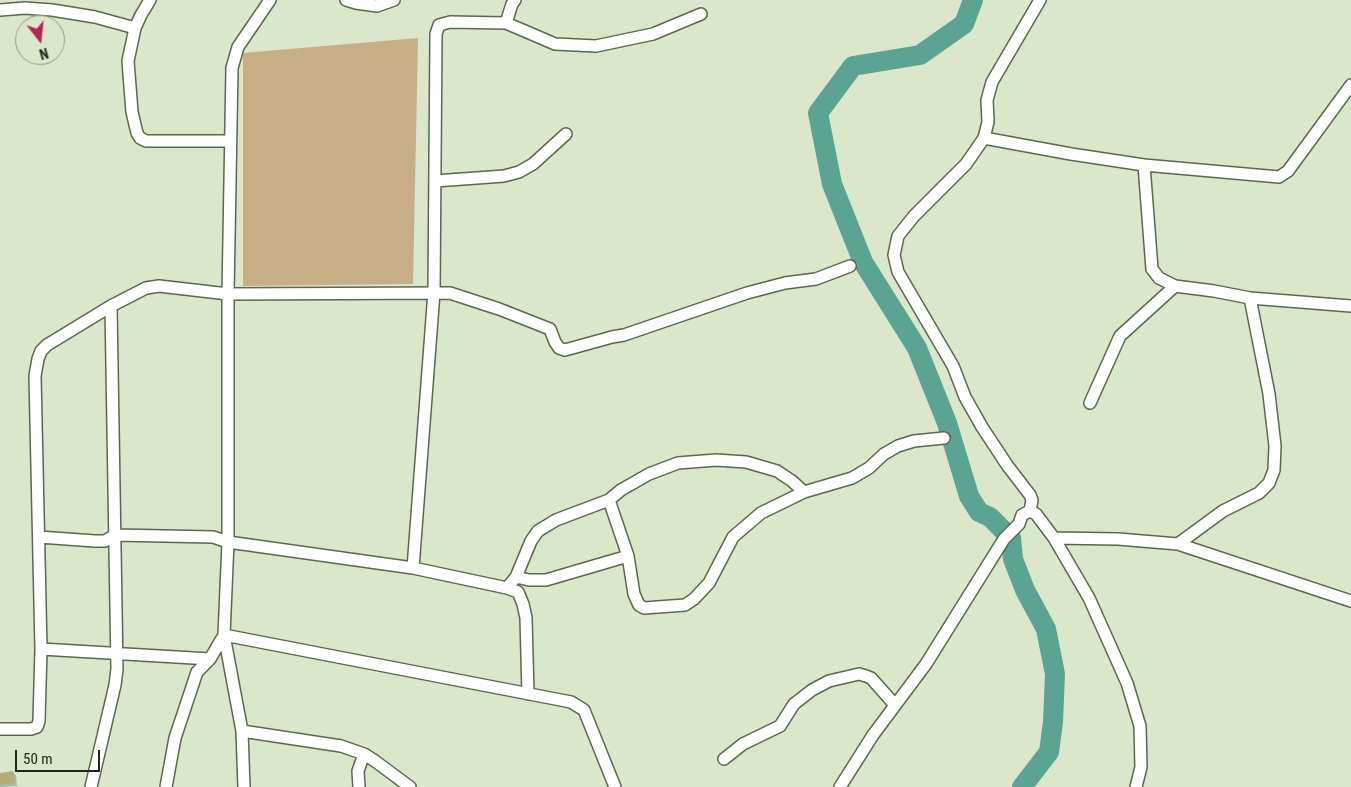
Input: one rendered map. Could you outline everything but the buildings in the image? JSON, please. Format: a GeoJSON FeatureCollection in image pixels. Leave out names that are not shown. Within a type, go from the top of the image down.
{"type":"FeatureCollection","features":[{"type":"Feature","properties":{"kind":"street"},"geometry":{"type":"LineString","coordinates":[[150,0],[135,28],[128,61],[132,112],[137,133],[140,138],[146,141],[230,140]]}},
{"type":"Feature","properties":{"kind":"street"},"geometry":{"type":"LineString","coordinates":[[244,787],[242,731],[224,635],[228,542],[228,294],[232,68],[238,47],[270,0]]}},
{"type":"Feature","properties":{"kind":"street"},"geometry":{"type":"LineString","coordinates":[[346,0],[356,4],[377,6],[394,0]]}},
{"type":"Feature","properties":{"kind":"street"},"geometry":{"type":"LineString","coordinates":[[506,23],[508,13],[515,0]]}},
{"type":"Feature","properties":{"kind":"street"},"geometry":{"type":"LineString","coordinates":[[1030,511],[1032,500],[1030,495],[1007,465],[969,405],[953,366],[898,272],[894,255],[898,236],[908,222],[966,164],[984,138],[988,122],[987,100],[992,82],[1040,0]]}},
{"type":"Feature","properties":{"kind":"street"},"geometry":{"type":"LineString","coordinates":[[0,10],[25,8],[52,10],[95,17],[135,28]]}},
{"type":"Feature","properties":{"kind":"street"},"geometry":{"type":"LineString","coordinates":[[413,568],[434,292],[436,34],[439,25],[450,22],[506,23],[554,44],[596,46],[652,34],[701,14]]}},
{"type":"Feature","properties":{"kind":"street"},"geometry":{"type":"LineString","coordinates":[[984,138],[1144,165],[1279,177],[1288,171],[1351,85]]}},
{"type":"Feature","properties":{"kind":"street"},"geometry":{"type":"LineString","coordinates":[[435,181],[504,176],[519,172],[533,164],[566,134]]}},
{"type":"Feature","properties":{"kind":"street"},"geometry":{"type":"LineString","coordinates":[[1144,165],[1152,269],[1159,278],[1176,286],[1250,298],[1351,306]]}},
{"type":"Feature","properties":{"kind":"street"},"geometry":{"type":"LineString","coordinates":[[0,729],[31,729],[37,727],[39,721],[41,649],[35,376],[38,359],[41,351],[48,345],[111,306],[146,288],[158,286],[228,294],[434,292],[457,295],[550,329],[559,348],[564,350],[638,331],[746,293],[786,283],[816,279],[850,266]]}},
{"type":"Feature","properties":{"kind":"street"},"geometry":{"type":"LineString","coordinates":[[1090,403],[1120,336],[1176,286]]}},
{"type":"Feature","properties":{"kind":"street"},"geometry":{"type":"LineString","coordinates":[[1178,544],[1222,511],[1259,493],[1269,483],[1274,470],[1275,446],[1270,401],[1250,298]]}},
{"type":"Feature","properties":{"kind":"street"},"geometry":{"type":"LineString","coordinates":[[91,787],[115,685],[117,653],[111,306]]}},
{"type":"Feature","properties":{"kind":"street"},"geometry":{"type":"LineString","coordinates":[[609,500],[628,556],[634,594],[639,605],[644,608],[685,605],[710,583],[734,538],[761,513],[804,492],[852,478],[898,446],[914,440],[944,438]]}},
{"type":"Feature","properties":{"kind":"street"},"geometry":{"type":"LineString","coordinates":[[507,588],[516,577],[531,541],[538,531],[556,520],[609,500],[620,490],[648,474],[678,463],[716,460],[746,462],[777,471],[804,492]]}},
{"type":"Feature","properties":{"kind":"street"},"geometry":{"type":"LineString","coordinates":[[840,787],[873,735],[926,664],[1004,539],[1019,524],[1022,515],[1030,511]]}},
{"type":"Feature","properties":{"kind":"street"},"geometry":{"type":"LineString","coordinates":[[1030,511],[1036,514],[1054,538],[1089,598],[1126,683],[1140,726],[1141,767],[1136,787]]}},
{"type":"Feature","properties":{"kind":"street"},"geometry":{"type":"LineString","coordinates":[[39,537],[100,541],[115,535],[214,537],[228,542],[413,568],[507,588],[518,592],[526,618],[528,694]]}},
{"type":"Feature","properties":{"kind":"street"},"geometry":{"type":"LineString","coordinates":[[1054,538],[1118,539],[1178,544],[1351,602]]}},
{"type":"Feature","properties":{"kind":"street"},"geometry":{"type":"LineString","coordinates":[[516,577],[529,580],[546,580],[628,556]]}},
{"type":"Feature","properties":{"kind":"street"},"geometry":{"type":"LineString","coordinates":[[166,787],[175,738],[197,672],[210,660],[224,635]]}},
{"type":"Feature","properties":{"kind":"street"},"geometry":{"type":"LineString","coordinates":[[224,635],[572,702],[584,710],[615,787]]}},
{"type":"Feature","properties":{"kind":"street"},"geometry":{"type":"LineString","coordinates":[[41,649],[210,660]]}},
{"type":"Feature","properties":{"kind":"street"},"geometry":{"type":"LineString","coordinates":[[724,759],[743,744],[780,726],[794,704],[812,690],[829,681],[859,674],[866,676],[871,678],[895,705]]}},
{"type":"Feature","properties":{"kind":"street"},"geometry":{"type":"LineString","coordinates":[[242,731],[341,746],[364,754],[376,761],[410,787]]}},
{"type":"Feature","properties":{"kind":"street"},"geometry":{"type":"LineString","coordinates":[[358,787],[358,771],[364,754]]}},
{"type":"Feature","properties":{"kind":"shaded area"},"geometry":{"type":"Polygon","coordinates":[[[418,38],[413,284],[243,286],[243,53],[418,38]]]}},
{"type":"Feature","properties":{"kind":"waterway"},"geometry":{"type":"LineString","coordinates":[[973,0],[964,24],[920,55],[853,66],[818,113],[832,184],[863,262],[917,348],[947,423],[969,496],[979,512],[990,517],[1011,538],[1013,559],[1025,590],[1046,629],[1055,674],[1053,722],[1049,752],[1022,787]]}}]}
